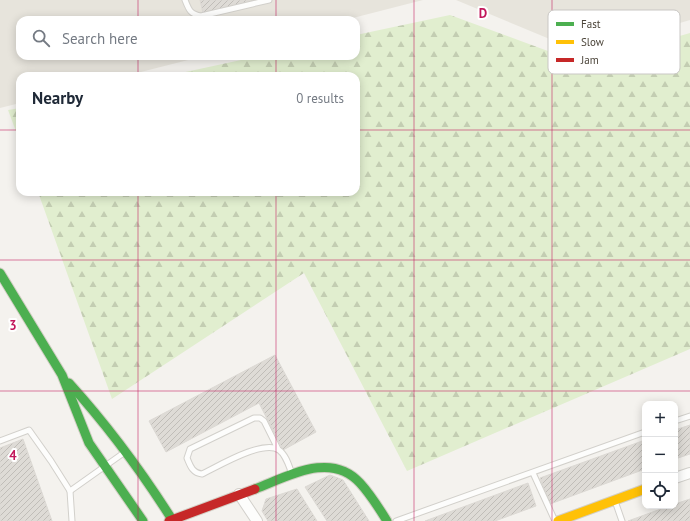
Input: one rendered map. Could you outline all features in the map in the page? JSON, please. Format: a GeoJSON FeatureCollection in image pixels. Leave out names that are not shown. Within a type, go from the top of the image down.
{"type":"FeatureCollection","features":[{"type":"Feature","properties":{"kind":"street"},"geometry":{"type":"LineString","coordinates":[[0,273],[62,375],[89,443],[143,521]]}},
{"type":"Feature","properties":{"kind":"street"},"geometry":{"type":"LineString","coordinates":[[62,375],[103,421],[126,451],[156,494],[171,520],[292,474],[317,467],[332,467],[347,472],[360,484],[387,521]]}},
{"type":"Feature","properties":{"kind":"street"},"geometry":{"type":"LineString","coordinates":[[678,477],[690,473]]}},
{"type":"Feature","properties":{"kind":"street"},"geometry":{"type":"LineString","coordinates":[[556,521],[642,489]]}},
{"type":"Feature","properties":{"kind":"street"},"geometry":{"type":"LineString","coordinates":[[239,494],[257,521]]}},
{"type":"Feature","properties":{"kind":"lane"},"geometry":{"type":"LineString","coordinates":[[185,0],[190,11],[194,15],[201,16],[269,0]]}},
{"type":"Feature","properties":{"kind":"lane"},"geometry":{"type":"LineString","coordinates":[[678,420],[690,416]]}},
{"type":"Feature","properties":{"kind":"lane"},"geometry":{"type":"LineString","coordinates":[[278,449],[271,447],[252,451],[202,474],[197,474],[193,471],[186,458],[190,449],[254,418],[260,418],[264,421],[278,449],[284,455],[292,474]]}},
{"type":"Feature","properties":{"kind":"lane"},"geometry":{"type":"LineString","coordinates":[[0,441],[29,430],[70,491],[72,521]]}},
{"type":"Feature","properties":{"kind":"lane"},"geometry":{"type":"LineString","coordinates":[[396,521],[642,433]]}},
{"type":"Feature","properties":{"kind":"lane"},"geometry":{"type":"LineString","coordinates":[[70,491],[104,465],[126,451]]}},
{"type":"Feature","properties":{"kind":"lane"},"geometry":{"type":"LineString","coordinates":[[533,473],[556,521]]}},
{"type":"Feature","properties":{"kind":"lane"},"geometry":{"type":"LineString","coordinates":[[614,500],[622,521]]}},
{"type":"Feature","properties":{"kind":"shaded area"},"geometry":{"type":"Polygon","coordinates":[[[0,0],[423,0],[360,16],[16,16],[16,60],[188,60],[141,72],[16,72],[16,104],[0,108],[0,0]]]}},
{"type":"Feature","properties":{"kind":"shaded area"},"geometry":{"type":"Polygon","coordinates":[[[456,0],[690,0],[690,20],[680,23],[680,10],[548,10],[548,38],[456,0]]]}},
{"type":"Feature","properties":{"kind":"green space"},"geometry":{"type":"Polygon","coordinates":[[[450,15],[548,51],[548,74],[680,74],[680,36],[690,33],[690,349],[407,471],[304,273],[112,399],[39,196],[360,196],[360,72],[186,72],[241,60],[360,60],[360,34],[450,15]]]}},
{"type":"Feature","properties":{"kind":"green space"},"geometry":{"type":"Polygon","coordinates":[[[16,109],[16,131],[8,110],[16,109]]]}},
{"type":"Feature","properties":{"kind":"building"},"geometry":{"type":"Polygon","coordinates":[[[200,0],[255,0],[203,13],[200,0]]]}},
{"type":"Feature","properties":{"kind":"building"},"geometry":{"type":"Polygon","coordinates":[[[275,355],[316,432],[283,450],[259,403],[166,452],[149,421],[275,355]]]}},
{"type":"Feature","properties":{"kind":"building"},"geometry":{"type":"Polygon","coordinates":[[[690,425],[690,454],[678,458],[678,437],[678,429],[690,425]]]}},
{"type":"Feature","properties":{"kind":"building"},"geometry":{"type":"Polygon","coordinates":[[[23,439],[52,521],[0,521],[0,448],[23,439]]]}},
{"type":"Feature","properties":{"kind":"building"},"geometry":{"type":"Polygon","coordinates":[[[642,441],[642,470],[550,504],[540,478],[642,441]]]}},
{"type":"Feature","properties":{"kind":"building"},"geometry":{"type":"Polygon","coordinates":[[[330,475],[343,480],[369,521],[327,521],[305,487],[330,475]]]}},
{"type":"Feature","properties":{"kind":"building"},"geometry":{"type":"Polygon","coordinates":[[[528,483],[536,506],[495,521],[425,521],[528,483]]]}},
{"type":"Feature","properties":{"kind":"building"},"geometry":{"type":"Polygon","coordinates":[[[297,489],[317,521],[268,521],[262,511],[266,499],[297,489]]]}},
{"type":"Feature","properties":{"kind":"building"},"geometry":{"type":"Polygon","coordinates":[[[690,499],[690,521],[628,521],[661,509],[678,509],[678,503],[690,499]]]}},
{"type":"Feature","properties":{"kind":"traffic: fast"},"geometry":{"type":"LineString","coordinates":[[0,273],[62,375],[89,443],[143,521]]}},
{"type":"Feature","properties":{"kind":"traffic: fast"},"geometry":{"type":"LineString","coordinates":[[69,383],[124,450],[173,521]]}},
{"type":"Feature","properties":{"kind":"traffic: fast"},"geometry":{"type":"LineString","coordinates":[[255,489],[309,469],[323,467],[336,469],[349,474],[360,483],[387,521]]}},
{"type":"Feature","properties":{"kind":"traffic: slow"},"geometry":{"type":"LineString","coordinates":[[558,521],[642,490]]}},
{"type":"Feature","properties":{"kind":"traffic: jam"},"geometry":{"type":"LineString","coordinates":[[169,521],[255,489]]}}]}
